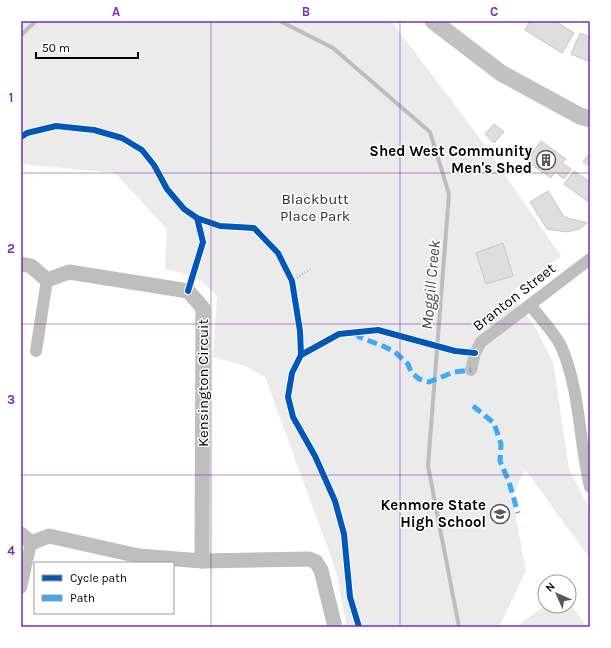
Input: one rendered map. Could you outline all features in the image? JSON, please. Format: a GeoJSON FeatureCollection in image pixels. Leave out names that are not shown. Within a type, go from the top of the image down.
{"type":"FeatureCollection","features":[{"type":"Feature","properties":{"kind":"main road"},"geometry":{"type":"LineString","coordinates":[[433,21],[501,73],[580,116],[590,119]]}},
{"type":"Feature","properties":{"kind":"street","name":"Branton Street"},"geometry":{"type":"LineString","coordinates":[[471,370],[475,353],[481,342],[590,259]]}},
{"type":"Feature","properties":{"kind":"street"},"geometry":{"type":"LineString","coordinates":[[21,264],[31,266],[47,280],[36,351]]}},
{"type":"Feature","properties":{"kind":"street","name":"Kensington Circuit"},"geometry":{"type":"LineString","coordinates":[[47,280],[69,272],[188,291],[203,308],[202,561]]}},
{"type":"Feature","properties":{"kind":"street"},"geometry":{"type":"LineString","coordinates":[[530,305],[560,345],[570,372],[590,487]]}},
{"type":"Feature","properties":{"kind":"street"},"geometry":{"type":"LineString","coordinates":[[21,588],[26,538],[49,536],[139,556],[202,561],[308,559],[316,562],[321,570],[335,627]]}},
{"type":"Feature","properties":{"kind":"path"},"geometry":{"type":"LineString","coordinates":[[292,281],[310,269]]}},
{"type":"Feature","properties":{"kind":"path"},"geometry":{"type":"LineString","coordinates":[[288,274],[292,281],[293,288]]}},
{"type":"Feature","properties":{"kind":"green space","name":"Blackbutt Place Park"},"geometry":{"type":"Polygon","coordinates":[[[21,21],[391,21],[471,126],[561,256],[511,292],[536,329],[553,362],[569,469],[590,510],[590,559],[525,469],[512,497],[526,571],[499,627],[347,627],[336,571],[265,377],[245,366],[213,357],[217,296],[197,277],[165,269],[167,229],[115,173],[21,164],[21,21]]]}},
{"type":"Feature","properties":{"kind":"green space"},"geometry":{"type":"Polygon","coordinates":[[[537,612],[537,614],[577,613],[587,627],[515,627],[537,612]]]}},
{"type":"Feature","properties":{"kind":"building"},"geometry":{"type":"Polygon","coordinates":[[[530,21],[555,21],[574,33],[562,53],[525,30],[530,21]]]}},
{"type":"Feature","properties":{"kind":"building"},"geometry":{"type":"Polygon","coordinates":[[[580,33],[590,37],[590,62],[571,54],[580,33]]]}},
{"type":"Feature","properties":{"kind":"building"},"geometry":{"type":"Polygon","coordinates":[[[494,124],[504,132],[494,143],[485,134],[494,124]]]}},
{"type":"Feature","properties":{"kind":"building","name":"Shed West Community Men's Shed"},"geometry":{"type":"Polygon","coordinates":[[[541,141],[566,159],[562,163],[571,169],[564,179],[555,172],[551,178],[526,161],[541,141]]]}},
{"type":"Feature","properties":{"kind":"building"},"geometry":{"type":"Polygon","coordinates":[[[590,153],[590,167],[583,162],[590,153]]]}},
{"type":"Feature","properties":{"kind":"building"},"geometry":{"type":"Polygon","coordinates":[[[574,171],[590,182],[590,203],[564,184],[574,171]]]}},
{"type":"Feature","properties":{"kind":"building"},"geometry":{"type":"Polygon","coordinates":[[[548,191],[564,217],[587,223],[579,229],[566,232],[547,229],[530,202],[548,191]]]}},
{"type":"Feature","properties":{"kind":"building"},"geometry":{"type":"Polygon","coordinates":[[[503,243],[513,276],[486,284],[476,253],[503,243]]]}},
{"type":"Feature","properties":{"kind":"waterway","name":"Moggill Creek"},"geometry":{"type":"LineString","coordinates":[[21,35],[36,21]]}},
{"type":"Feature","properties":{"kind":"waterway","name":"Moggill Creek"},"geometry":{"type":"LineString","coordinates":[[280,21],[333,48],[430,132],[449,194],[428,466],[459,627]]}},
{"type":"Feature","properties":{"kind":"marked path"},"geometry":{"type":"LineString","coordinates":[[356,332],[359,337],[395,352],[408,364],[411,372],[419,379],[429,382],[454,372],[471,370]]}},
{"type":"Feature","properties":{"kind":"marked path"},"geometry":{"type":"LineString","coordinates":[[473,406],[494,423],[501,444],[500,461],[509,482],[518,513]]}},
{"type":"Feature","properties":{"kind":"cycle path"},"geometry":{"type":"LineString","coordinates":[[21,137],[27,133],[56,126],[94,130],[122,138],[142,150],[154,165],[167,189],[184,209],[197,218],[220,226],[254,228],[278,253],[292,281],[300,331],[301,355],[292,373],[288,397],[293,417],[315,456],[335,501],[344,534],[350,597],[359,627]]}},
{"type":"Feature","properties":{"kind":"cycle path"},"geometry":{"type":"LineString","coordinates":[[188,291],[203,242],[197,218]]}},
{"type":"Feature","properties":{"kind":"cycle path"},"geometry":{"type":"LineString","coordinates":[[301,355],[339,334],[378,330],[455,351],[475,353]]}},
{"type":"Feature","properties":{"kind":"place","name":"Shed West Community Men's Shed"},"geometry":{"type":"Point","coordinates":[546,160]}},
{"type":"Feature","properties":{"kind":"place","name":"Kenmore State High School"},"geometry":{"type":"Point","coordinates":[500,514]}}]}
